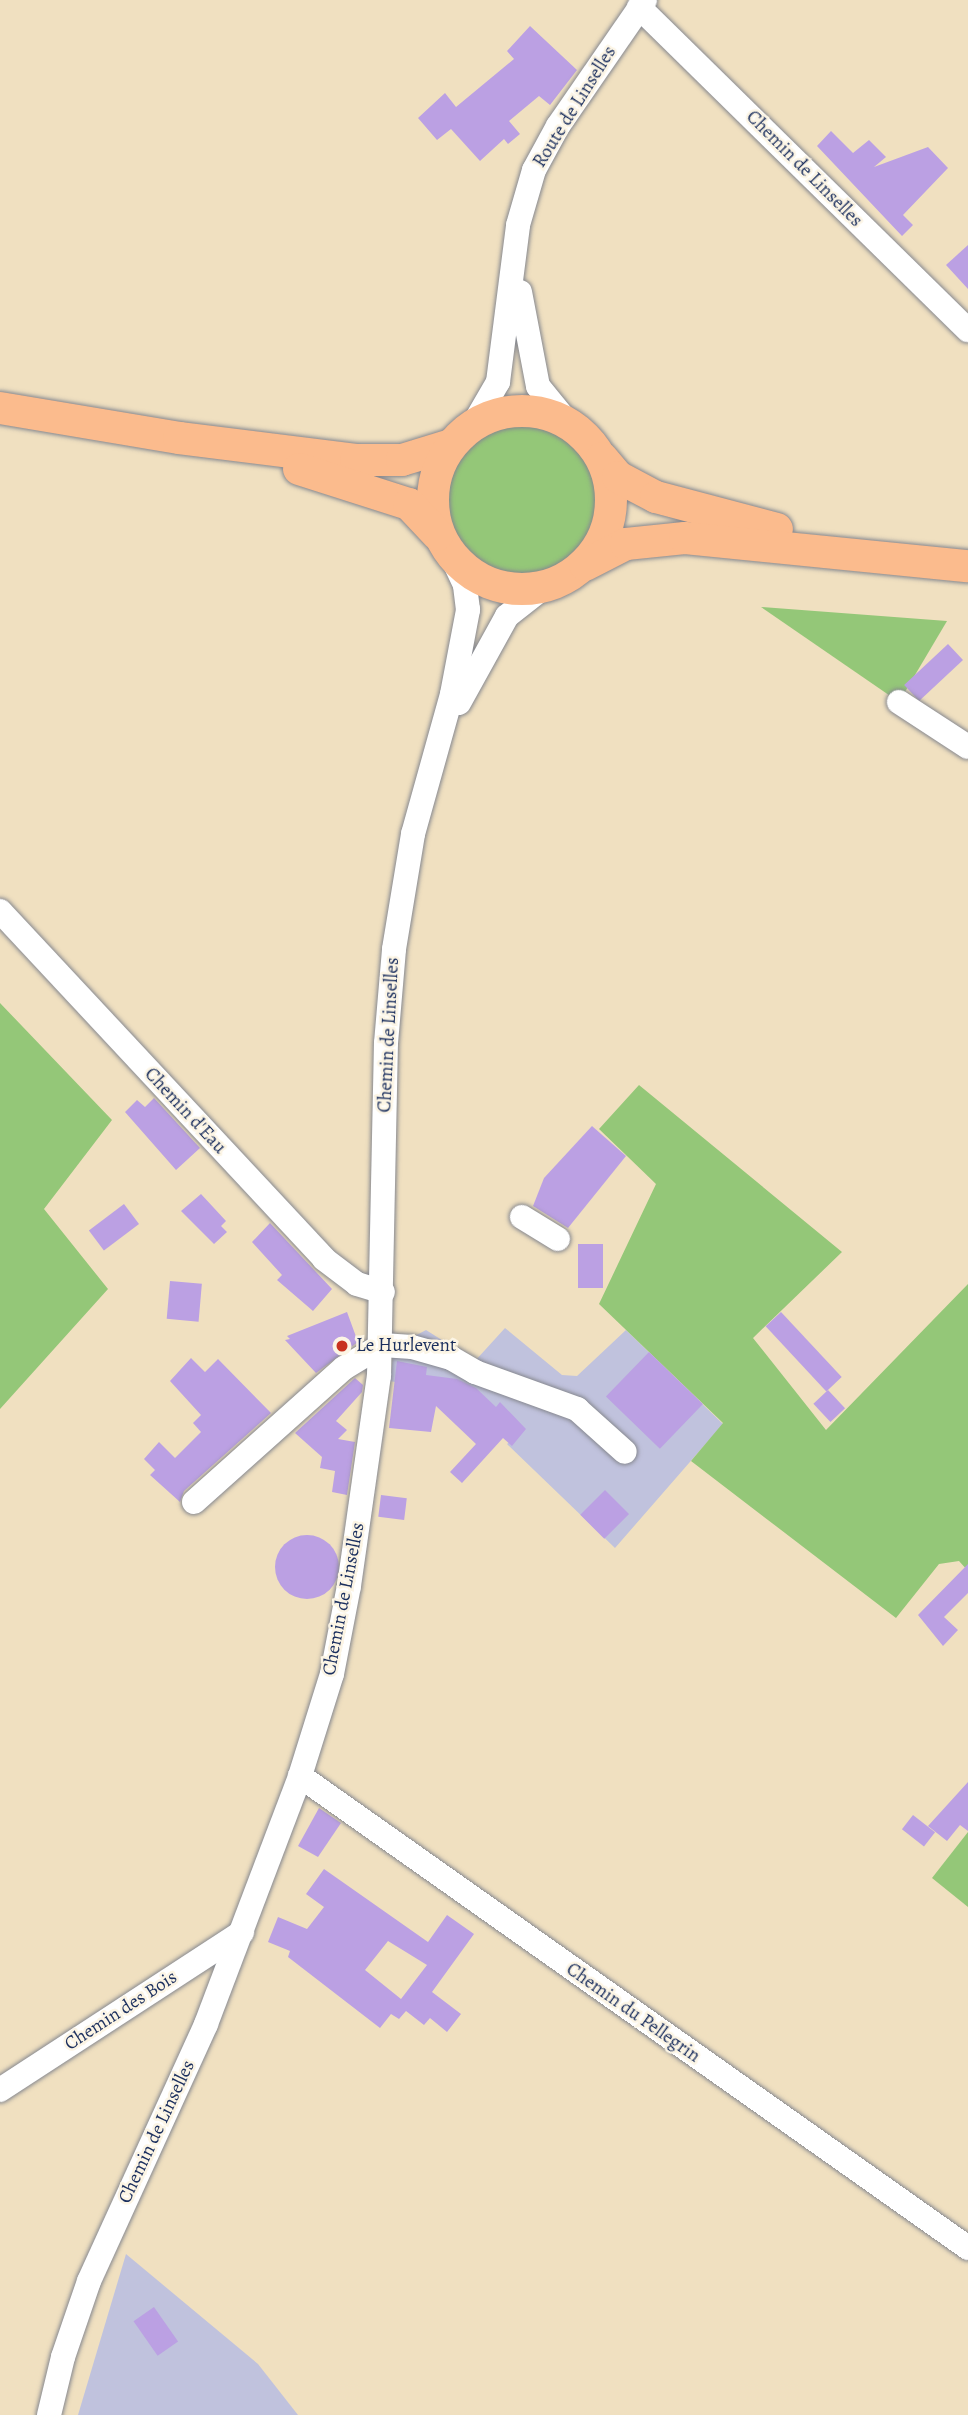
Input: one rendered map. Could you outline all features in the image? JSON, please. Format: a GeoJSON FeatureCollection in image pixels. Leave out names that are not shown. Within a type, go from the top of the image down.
{"type":"FeatureCollection","features":[{"type":"Feature","properties":{"kind":"main road"},"geometry":{"type":"LineString","coordinates":[[0,408],[179,439],[379,461],[425,456],[462,435],[519,411],[550,415],[569,424],[630,486],[688,508],[936,563]]}},
{"type":"Feature","properties":{"kind":"main road"},"geometry":{"type":"LineString","coordinates":[[446,547],[433,490],[462,435]]}},
{"type":"Feature","properties":{"kind":"main road"},"geometry":{"type":"LineString","coordinates":[[179,439],[394,497],[420,512],[446,547],[490,583],[511,589],[544,587],[626,544],[664,538],[968,566]]}},
{"type":"Feature","properties":{"kind":"main road"},"geometry":{"type":"LineString","coordinates":[[573,573],[596,549],[609,519],[610,486],[599,455]]}},
{"type":"Feature","properties":{"kind":"street","name":"Route de Linselles"},"geometry":{"type":"LineString","coordinates":[[462,435],[498,382],[516,263],[518,225],[534,170],[558,126],[642,4]]}},
{"type":"Feature","properties":{"kind":"street","name":"Chemin de Linselles"},"geometry":{"type":"LineString","coordinates":[[642,4],[968,330]]}},
{"type":"Feature","properties":{"kind":"street","name":"Route de Linselles"},"geometry":{"type":"LineString","coordinates":[[516,263],[538,386],[569,424]]}},
{"type":"Feature","properties":{"kind":"street"},"geometry":{"type":"LineString","coordinates":[[441,738],[468,610],[465,584],[446,547]]}},
{"type":"Feature","properties":{"kind":"street"},"geometry":{"type":"LineString","coordinates":[[441,738],[506,616],[544,587]]}},
{"type":"Feature","properties":{"kind":"street"},"geometry":{"type":"LineString","coordinates":[[899,702],[968,747]]}},
{"type":"Feature","properties":{"kind":"street","name":"Chemin de Linselles"},"geometry":{"type":"LineString","coordinates":[[49,2415],[63,2357],[89,2281],[189,2063],[242,1932],[300,1776],[332,1674],[344,1614],[382,1345],[391,977],[413,834],[441,738]]}},
{"type":"Feature","properties":{"kind":"street","name":"Chemin d'Eau"},"geometry":{"type":"LineString","coordinates":[[0,911],[324,1259],[357,1284],[383,1292]]}},
{"type":"Feature","properties":{"kind":"street"},"geometry":{"type":"LineString","coordinates":[[522,1217],[558,1239]]}},
{"type":"Feature","properties":{"kind":"street"},"geometry":{"type":"LineString","coordinates":[[194,1502],[344,1368],[382,1345],[412,1347],[451,1358],[475,1371],[577,1409],[625,1452]]}},
{"type":"Feature","properties":{"kind":"street","name":"Chemin du Pellegrin"},"geometry":{"type":"LineString","coordinates":[[300,1776],[692,2056],[968,2248]]}},
{"type":"Feature","properties":{"kind":"street","name":"Chemin des Bois"},"geometry":{"type":"LineString","coordinates":[[0,2090],[242,1932]]}},
{"type":"Feature","properties":{"kind":"shaded area"},"geometry":{"type":"Polygon","coordinates":[[[505,1328],[562,1375],[577,1376],[626,1330],[723,1424],[615,1548],[507,1444],[512,1440],[456,1395],[390,1381],[394,1347],[426,1330],[475,1361],[505,1328]]]}},
{"type":"Feature","properties":{"kind":"shaded area"},"geometry":{"type":"Polygon","coordinates":[[[126,2254],[258,2364],[298,2415],[78,2415],[126,2254]]]}},
{"type":"Feature","properties":{"kind":"green space"},"geometry":{"type":"Polygon","coordinates":[[[522,426],[551,432],[575,448],[591,472],[597,501],[591,530],[575,554],[551,570],[522,576],[493,570],[469,554],[453,530],[447,501],[453,472],[469,448],[493,432],[522,426]]]}},
{"type":"Feature","properties":{"kind":"green space"},"geometry":{"type":"Polygon","coordinates":[[[761,607],[947,621],[899,702],[761,607]]]}},
{"type":"Feature","properties":{"kind":"green space"},"geometry":{"type":"Polygon","coordinates":[[[0,1003],[112,1120],[44,1209],[108,1289],[0,1409],[0,1003]]]}},
{"type":"Feature","properties":{"kind":"green space"},"geometry":{"type":"Polygon","coordinates":[[[639,1085],[842,1252],[753,1338],[826,1430],[968,1284],[968,1571],[959,1561],[939,1564],[896,1618],[691,1461],[723,1423],[599,1304],[656,1184],[599,1129],[639,1085]]]}},
{"type":"Feature","properties":{"kind":"green space"},"geometry":{"type":"Polygon","coordinates":[[[968,1832],[968,1907],[932,1878],[968,1832]]]}},
{"type":"Feature","properties":{"kind":"building"},"geometry":{"type":"Polygon","coordinates":[[[530,26],[577,70],[550,105],[539,96],[509,121],[520,134],[508,144],[504,139],[480,161],[451,129],[437,140],[418,118],[445,93],[456,107],[514,59],[507,51],[530,26]]]}},
{"type":"Feature","properties":{"kind":"building"},"geometry":{"type":"Polygon","coordinates":[[[831,131],[853,153],[869,140],[886,157],[874,167],[928,147],[948,168],[903,215],[913,225],[902,236],[817,146],[831,131]]]}},
{"type":"Feature","properties":{"kind":"building"},"geometry":{"type":"Polygon","coordinates":[[[968,245],[968,289],[946,265],[968,245]]]}},
{"type":"Feature","properties":{"kind":"building"},"geometry":{"type":"Polygon","coordinates":[[[948,644],[963,660],[919,701],[904,685],[948,644]]]}},
{"type":"Feature","properties":{"kind":"building"},"geometry":{"type":"Polygon","coordinates":[[[154,1098],[200,1148],[176,1170],[125,1112],[137,1100],[145,1107],[154,1098]]]}},
{"type":"Feature","properties":{"kind":"building"},"geometry":{"type":"Polygon","coordinates":[[[592,1126],[626,1156],[568,1228],[533,1206],[544,1178],[592,1126]]]}},
{"type":"Feature","properties":{"kind":"building"},"geometry":{"type":"Polygon","coordinates":[[[201,1194],[226,1221],[221,1226],[227,1232],[214,1244],[181,1211],[201,1194]]]}},
{"type":"Feature","properties":{"kind":"building"},"geometry":{"type":"Polygon","coordinates":[[[124,1204],[139,1224],[104,1250],[89,1230],[124,1204]]]}},
{"type":"Feature","properties":{"kind":"building"},"geometry":{"type":"Polygon","coordinates":[[[270,1223],[332,1289],[313,1311],[277,1280],[282,1275],[252,1242],[270,1223]]]}},
{"type":"Feature","properties":{"kind":"building"},"geometry":{"type":"Polygon","coordinates":[[[578,1244],[603,1244],[603,1288],[578,1288],[578,1244]]]}},
{"type":"Feature","properties":{"kind":"building"},"geometry":{"type":"Polygon","coordinates":[[[170,1281],[202,1284],[199,1322],[167,1319],[170,1281]]]}},
{"type":"Feature","properties":{"kind":"building"},"geometry":{"type":"Polygon","coordinates":[[[347,1312],[358,1342],[316,1373],[285,1340],[290,1339],[287,1336],[347,1312]]]}},
{"type":"Feature","properties":{"kind":"building"},"geometry":{"type":"Polygon","coordinates":[[[781,1312],[842,1377],[826,1391],[766,1326],[781,1312]]]}},
{"type":"Feature","properties":{"kind":"building"},"geometry":{"type":"Polygon","coordinates":[[[649,1352],[703,1404],[660,1449],[606,1397],[649,1352]]]}},
{"type":"Feature","properties":{"kind":"building"},"geometry":{"type":"Polygon","coordinates":[[[191,1358],[205,1372],[218,1359],[271,1413],[184,1491],[180,1502],[150,1475],[155,1470],[144,1459],[159,1442],[175,1458],[201,1432],[193,1423],[201,1415],[170,1381],[191,1358]]]}},
{"type":"Feature","properties":{"kind":"building"},"geometry":{"type":"Polygon","coordinates":[[[397,1361],[427,1367],[426,1375],[457,1379],[476,1388],[496,1407],[500,1402],[526,1429],[512,1446],[503,1438],[462,1483],[450,1472],[476,1444],[436,1406],[431,1432],[389,1428],[397,1361]]]}},
{"type":"Feature","properties":{"kind":"building"},"geometry":{"type":"Polygon","coordinates":[[[355,1378],[363,1385],[362,1392],[336,1421],[347,1430],[338,1439],[355,1442],[347,1495],[332,1492],[335,1471],[320,1468],[322,1457],[295,1433],[355,1378]]]}},
{"type":"Feature","properties":{"kind":"building"},"geometry":{"type":"Polygon","coordinates":[[[828,1390],[845,1408],[830,1422],[813,1404],[828,1390]]]}},
{"type":"Feature","properties":{"kind":"building"},"geometry":{"type":"Polygon","coordinates":[[[605,1490],[629,1514],[604,1539],[580,1515],[605,1490]]]}},
{"type":"Feature","properties":{"kind":"building"},"geometry":{"type":"Polygon","coordinates":[[[381,1495],[407,1498],[404,1520],[378,1517],[381,1495]]]}},
{"type":"Feature","properties":{"kind":"building"},"geometry":{"type":"Polygon","coordinates":[[[307,1535],[325,1541],[333,1549],[339,1567],[333,1585],[325,1593],[307,1599],[289,1593],[281,1585],[275,1567],[281,1549],[289,1541],[307,1535]]]}},
{"type":"Feature","properties":{"kind":"building"},"geometry":{"type":"Polygon","coordinates":[[[968,1564],[968,1593],[944,1617],[958,1630],[943,1646],[918,1615],[968,1564]]]}},
{"type":"Feature","properties":{"kind":"building"},"geometry":{"type":"Polygon","coordinates":[[[968,1782],[968,1831],[960,1825],[947,1841],[928,1826],[968,1782]]]}},
{"type":"Feature","properties":{"kind":"building"},"geometry":{"type":"Polygon","coordinates":[[[319,1808],[341,1823],[318,1857],[298,1846],[319,1808]]]}},
{"type":"Feature","properties":{"kind":"building"},"geometry":{"type":"Polygon","coordinates":[[[913,1815],[935,1832],[924,1846],[902,1829],[913,1815]]]}},
{"type":"Feature","properties":{"kind":"building"},"geometry":{"type":"Polygon","coordinates":[[[324,1869],[428,1942],[447,1915],[474,1934],[432,1992],[461,2014],[447,2032],[430,2018],[424,2025],[406,2011],[399,2019],[391,2014],[380,2028],[288,1957],[290,1951],[268,1942],[278,1917],[307,1929],[324,1907],[306,1894],[324,1869]],[[388,1941],[365,1970],[401,1999],[427,1965],[388,1941]]]}},
{"type":"Feature","properties":{"kind":"building"},"geometry":{"type":"Polygon","coordinates":[[[154,2307],[178,2341],[158,2356],[134,2321],[154,2307]]]}},
{"type":"Feature","properties":{"kind":"place","name":"Le Hurlevent"},"geometry":{"type":"Point","coordinates":[342,1346]}}]}
